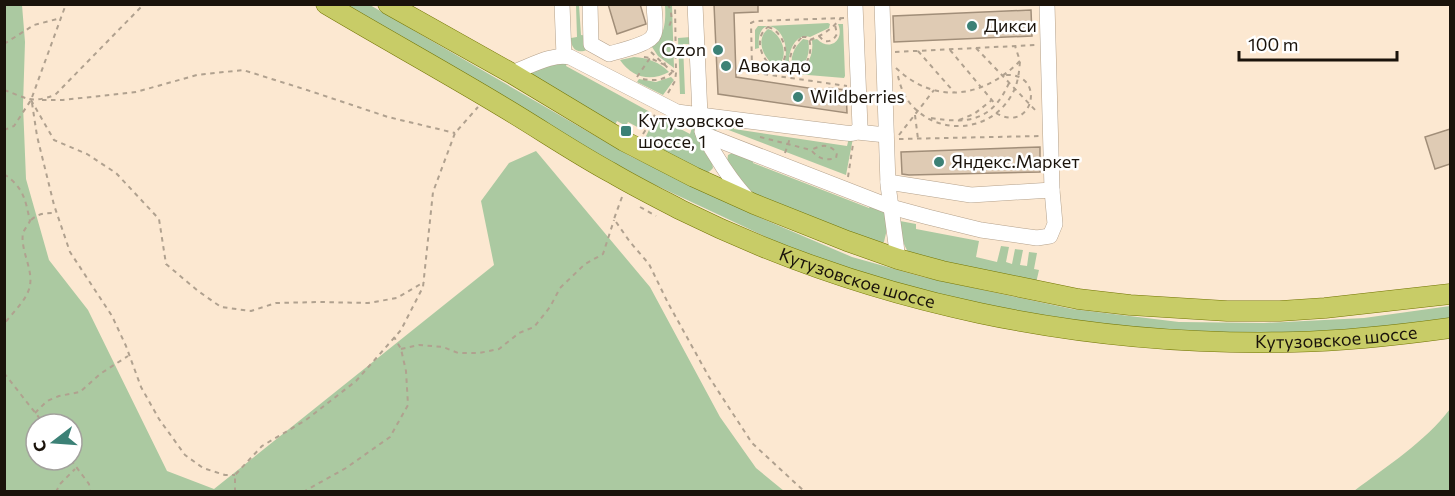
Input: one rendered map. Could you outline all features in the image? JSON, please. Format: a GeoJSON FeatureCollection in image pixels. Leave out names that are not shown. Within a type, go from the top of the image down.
{"type":"FeatureCollection","features":[{"type":"Feature","properties":{"kind":"main road","name":"Кутузовское шоссе"},"geometry":{"type":"LineString","coordinates":[[326,4],[611,173],[682,210],[791,258],[898,293],[940,305],[1046,327],[1150,339],[1199,342],[1296,342],[1399,335],[1450,328]]}},
{"type":"Feature","properties":{"kind":"main road","name":"Кутузовское шоссе"},"geometry":{"type":"LineString","coordinates":[[388,4],[511,73],[624,141],[694,177],[754,204],[898,259],[942,271],[1078,299],[1178,309],[1280,311],[1361,305],[1450,294]]}},
{"type":"Feature","properties":{"kind":"lane"},"geometry":{"type":"LineString","coordinates":[[562,4],[564,56]]}},
{"type":"Feature","properties":{"kind":"lane"},"geometry":{"type":"LineString","coordinates":[[579,62],[590,50],[590,4]]}},
{"type":"Feature","properties":{"kind":"lane"},"geometry":{"type":"LineString","coordinates":[[606,76],[604,67],[609,54],[652,38],[655,30],[654,4]]}},
{"type":"Feature","properties":{"kind":"lane"},"geometry":{"type":"LineString","coordinates":[[695,4],[697,115],[703,134],[715,154],[743,194],[754,204]]}},
{"type":"Feature","properties":{"kind":"lane"},"geometry":{"type":"LineString","coordinates":[[882,4],[883,53],[894,137],[888,182],[898,259]]}},
{"type":"Feature","properties":{"kind":"lane"},"geometry":{"type":"LineString","coordinates":[[703,134],[891,207],[981,230],[1037,238],[1050,236],[1054,224],[1047,4]]}},
{"type":"Feature","properties":{"kind":"lane"},"geometry":{"type":"LineString","coordinates":[[851,13],[860,127],[855,133]]}},
{"type":"Feature","properties":{"kind":"lane"},"geometry":{"type":"LineString","coordinates":[[591,44],[609,54]]}},
{"type":"Feature","properties":{"kind":"lane"},"geometry":{"type":"LineString","coordinates":[[511,73],[548,58],[564,56],[663,101],[677,112],[894,137]]}},
{"type":"Feature","properties":{"kind":"lane"},"geometry":{"type":"LineString","coordinates":[[888,182],[971,195],[1052,190]]}},
{"type":"Feature","properties":{"kind":"path"},"geometry":{"type":"LineString","coordinates":[[4,130],[14,126],[31,100],[66,4]]}},
{"type":"Feature","properties":{"kind":"path"},"geometry":{"type":"LineString","coordinates":[[42,100],[55,95],[144,4]]}},
{"type":"Feature","properties":{"kind":"path"},"geometry":{"type":"LineString","coordinates":[[641,139],[675,81],[675,4]]}},
{"type":"Feature","properties":{"kind":"path"},"geometry":{"type":"LineString","coordinates":[[810,40],[851,13]]}},
{"type":"Feature","properties":{"kind":"path"},"geometry":{"type":"LineString","coordinates":[[851,13],[751,22],[753,71],[858,86]]}},
{"type":"Feature","properties":{"kind":"path"},"geometry":{"type":"LineString","coordinates":[[4,44],[34,25],[61,18]]}},
{"type":"Feature","properties":{"kind":"path"},"geometry":{"type":"LineString","coordinates":[[819,36],[824,41],[834,39],[837,34],[835,25]]}},
{"type":"Feature","properties":{"kind":"path"},"geometry":{"type":"LineString","coordinates":[[768,27],[776,30],[784,46],[785,57],[782,65],[775,68],[768,64],[761,49],[762,32],[768,27]]}},
{"type":"Feature","properties":{"kind":"path"},"geometry":{"type":"LineString","coordinates":[[795,72],[790,66],[793,49],[802,37],[810,40]]}},
{"type":"Feature","properties":{"kind":"path"},"geometry":{"type":"LineString","coordinates":[[794,78],[795,72],[808,59],[811,50],[810,40]]}},
{"type":"Feature","properties":{"kind":"path"},"geometry":{"type":"LineString","coordinates":[[883,53],[1048,45]]}},
{"type":"Feature","properties":{"kind":"path"},"geometry":{"type":"LineString","coordinates":[[1015,46],[1020,61],[1018,77],[1015,89],[1004,106],[985,121],[961,127],[937,123],[918,111],[908,101],[902,90],[894,66],[913,81],[934,90],[954,92],[970,91],[992,83],[1020,61]]}},
{"type":"Feature","properties":{"kind":"path"},"geometry":{"type":"LineString","coordinates":[[647,47],[675,72]]}},
{"type":"Feature","properties":{"kind":"path"},"geometry":{"type":"LineString","coordinates":[[976,48],[1030,104],[1051,131]]}},
{"type":"Feature","properties":{"kind":"path"},"geometry":{"type":"LineString","coordinates":[[949,50],[996,105]]}},
{"type":"Feature","properties":{"kind":"path"},"geometry":{"type":"LineString","coordinates":[[918,51],[954,92]]}},
{"type":"Feature","properties":{"kind":"path"},"geometry":{"type":"LineString","coordinates":[[633,82],[650,58]]}},
{"type":"Feature","properties":{"kind":"path"},"geometry":{"type":"LineString","coordinates":[[775,68],[775,75]]}},
{"type":"Feature","properties":{"kind":"path"},"geometry":{"type":"LineString","coordinates":[[4,90],[31,100],[63,100],[136,92],[197,75],[243,70],[388,117],[455,133]]}},
{"type":"Feature","properties":{"kind":"path"},"geometry":{"type":"LineString","coordinates":[[631,74],[658,80],[675,72]]}},
{"type":"Feature","properties":{"kind":"path"},"geometry":{"type":"LineString","coordinates":[[996,113],[1007,118],[1018,116],[1030,104],[1029,87],[1024,81],[1013,75],[1003,76]]}},
{"type":"Feature","properties":{"kind":"path"},"geometry":{"type":"LineString","coordinates":[[926,117],[953,122],[977,118],[996,105],[1010,83]]}},
{"type":"Feature","properties":{"kind":"path"},"geometry":{"type":"LineString","coordinates":[[894,137],[934,90]]}},
{"type":"Feature","properties":{"kind":"path"},"geometry":{"type":"LineString","coordinates":[[31,100],[37,136],[56,213],[70,252],[112,316],[141,387],[154,411],[185,455],[203,468],[225,475],[235,475],[262,447],[306,420],[356,381],[401,330],[423,287],[433,192],[455,133],[478,108]]}},
{"type":"Feature","properties":{"kind":"path"},"geometry":{"type":"LineString","coordinates":[[31,100],[54,140],[87,154],[116,172],[159,219],[166,264],[221,307],[251,311],[276,303],[368,303],[397,298],[424,282]]}},
{"type":"Feature","properties":{"kind":"path"},"geometry":{"type":"LineString","coordinates":[[953,122],[974,114],[992,100]]}},
{"type":"Feature","properties":{"kind":"path"},"geometry":{"type":"LineString","coordinates":[[915,115],[918,139]]}},
{"type":"Feature","properties":{"kind":"path"},"geometry":{"type":"LineString","coordinates":[[781,164],[792,127]]}},
{"type":"Feature","properties":{"kind":"path"},"geometry":{"type":"LineString","coordinates":[[894,137],[918,139],[1051,131]]}},
{"type":"Feature","properties":{"kind":"path"},"geometry":{"type":"LineString","coordinates":[[846,189],[855,133]]}},
{"type":"Feature","properties":{"kind":"path"},"geometry":{"type":"LineString","coordinates":[[760,137],[811,150],[817,157],[827,160],[836,158],[837,153],[833,148],[822,145],[811,150]]}},
{"type":"Feature","properties":{"kind":"path"},"geometry":{"type":"LineString","coordinates":[[4,174],[22,191],[30,221]]}},
{"type":"Feature","properties":{"kind":"path"},"geometry":{"type":"LineString","coordinates":[[401,349],[419,345],[443,347],[458,353],[479,353],[499,349],[519,333],[534,327],[550,308],[560,288],[585,264],[603,254],[622,197]]}},
{"type":"Feature","properties":{"kind":"path"},"geometry":{"type":"LineString","coordinates":[[4,324],[24,299],[31,284],[24,251],[23,233],[36,216],[56,213]]}},
{"type":"Feature","properties":{"kind":"path"},"geometry":{"type":"LineString","coordinates":[[614,219],[649,264],[709,377],[752,443],[805,492]]}},
{"type":"Feature","properties":{"kind":"path"},"geometry":{"type":"LineString","coordinates":[[303,492],[346,468],[390,437],[408,405],[406,371],[401,349],[394,337]]}},
{"type":"Feature","properties":{"kind":"path"},"geometry":{"type":"LineString","coordinates":[[36,412],[47,401],[80,392],[100,374],[129,355]]}},
{"type":"Feature","properties":{"kind":"path"},"geometry":{"type":"LineString","coordinates":[[4,373],[34,412]]}},
{"type":"Feature","properties":{"kind":"path"},"geometry":{"type":"LineString","coordinates":[[56,492],[60,484],[72,472]]}},
{"type":"Feature","properties":{"kind":"path"},"geometry":{"type":"LineString","coordinates":[[79,472],[89,484],[90,492]]}},
{"type":"Feature","properties":{"kind":"path"},"geometry":{"type":"LineString","coordinates":[[235,475],[236,492]]}},
{"type":"Feature","properties":{"kind":"green space"},"geometry":{"type":"Polygon","coordinates":[[[4,5],[22,5],[25,42],[23,105],[26,179],[49,260],[88,310],[167,471],[214,489],[494,265],[481,201],[509,163],[536,151],[650,287],[720,417],[756,468],[784,491],[5,491],[4,5]]]}},
{"type":"Feature","properties":{"kind":"green space"},"geometry":{"type":"Polygon","coordinates":[[[339,5],[370,5],[630,156],[754,215],[852,257],[923,277],[1072,309],[1179,322],[1264,323],[1364,318],[1450,306],[1450,319],[1319,334],[1198,335],[1113,327],[960,303],[867,279],[783,245],[651,183],[542,124],[339,5]]]}},
{"type":"Feature","properties":{"kind":"green space"},"geometry":{"type":"Polygon","coordinates":[[[576,5],[579,5],[581,35],[589,36],[587,50],[583,51],[575,49],[571,42],[571,38],[577,37],[576,5]]]}},
{"type":"Feature","properties":{"kind":"green space"},"geometry":{"type":"Polygon","coordinates":[[[665,5],[672,5],[674,68],[658,56],[652,47],[660,38],[664,28],[665,5]]]}},
{"type":"Feature","properties":{"kind":"green space"},"geometry":{"type":"Polygon","coordinates":[[[828,23],[829,28],[810,37],[804,36],[795,43],[791,49],[789,62],[793,74],[776,72],[776,69],[783,66],[786,53],[785,42],[775,28],[769,26],[763,28],[759,36],[759,48],[755,49],[755,30],[758,26],[828,23]]]}},
{"type":"Feature","properties":{"kind":"green space"},"geometry":{"type":"Polygon","coordinates":[[[838,24],[843,24],[844,78],[796,74],[809,60],[812,40],[817,39],[822,43],[831,44],[838,39],[840,30],[838,24]]]}},
{"type":"Feature","properties":{"kind":"green space"},"geometry":{"type":"Polygon","coordinates":[[[768,29],[777,35],[783,46],[783,58],[776,66],[767,59],[762,49],[762,38],[768,29]]]}},
{"type":"Feature","properties":{"kind":"green space"},"geometry":{"type":"Polygon","coordinates":[[[691,37],[692,44],[683,44],[685,94],[680,94],[678,38],[691,37]]]}},
{"type":"Feature","properties":{"kind":"green space"},"geometry":{"type":"Polygon","coordinates":[[[803,39],[808,40],[809,49],[806,59],[801,66],[793,69],[793,53],[803,39]]]}},
{"type":"Feature","properties":{"kind":"green space"},"geometry":{"type":"Polygon","coordinates":[[[634,57],[653,61],[669,72],[655,77],[636,74],[620,60],[634,57]]]}},
{"type":"Feature","properties":{"kind":"green space"},"geometry":{"type":"Polygon","coordinates":[[[567,62],[566,66],[650,112],[641,129],[628,122],[626,126],[617,121],[614,127],[531,76],[533,71],[541,66],[567,62]]]}},
{"type":"Feature","properties":{"kind":"green space"},"geometry":{"type":"Polygon","coordinates":[[[671,77],[674,80],[663,95],[637,82],[639,79],[656,82],[671,77]]]}},
{"type":"Feature","properties":{"kind":"green space"},"geometry":{"type":"Polygon","coordinates":[[[656,116],[690,134],[692,128],[695,129],[713,168],[704,174],[654,147],[655,144],[645,138],[656,116]]]}},
{"type":"Feature","properties":{"kind":"green space"},"geometry":{"type":"Polygon","coordinates":[[[713,122],[734,123],[734,129],[847,146],[849,138],[853,138],[846,175],[718,126],[715,133],[713,122]]]}},
{"type":"Feature","properties":{"kind":"green space"},"geometry":{"type":"Polygon","coordinates":[[[734,152],[754,158],[753,163],[869,208],[871,204],[885,209],[887,229],[884,242],[877,245],[754,199],[727,162],[728,155],[734,152]]]}},
{"type":"Feature","properties":{"kind":"green space"},"geometry":{"type":"Polygon","coordinates":[[[900,221],[916,224],[916,229],[979,241],[976,257],[997,262],[1001,246],[1009,247],[1006,262],[1012,264],[1015,249],[1023,250],[1020,265],[1027,266],[1029,252],[1037,253],[1034,269],[1039,270],[1036,283],[993,276],[908,252],[901,237],[900,221]]]}},
{"type":"Feature","properties":{"kind":"green space"},"geometry":{"type":"Polygon","coordinates":[[[1450,409],[1450,491],[1354,491],[1417,443],[1450,409]]]}},
{"type":"Feature","properties":{"kind":"building"},"geometry":{"type":"Polygon","coordinates":[[[608,4],[640,4],[646,24],[617,34],[608,4]]]}},
{"type":"Feature","properties":{"kind":"building"},"geometry":{"type":"Polygon","coordinates":[[[714,4],[758,4],[758,12],[734,13],[736,77],[828,91],[829,88],[846,90],[847,113],[718,94],[714,4]]]}},
{"type":"Feature","properties":{"kind":"building"},"geometry":{"type":"Polygon","coordinates":[[[1031,10],[1032,36],[894,42],[893,16],[1031,10]]]}},
{"type":"Feature","properties":{"kind":"building"},"geometry":{"type":"Polygon","coordinates":[[[1450,129],[1450,164],[1435,169],[1425,137],[1450,129]]]}},
{"type":"Feature","properties":{"kind":"building"},"geometry":{"type":"Polygon","coordinates":[[[1040,147],[1040,172],[902,174],[901,152],[1040,147]]]}},
{"type":"Feature","properties":{"kind":"place","name":"Дикси"},"geometry":{"type":"Point","coordinates":[972,26]}},
{"type":"Feature","properties":{"kind":"place","name":"Ozon"},"geometry":{"type":"Point","coordinates":[718,50]}},
{"type":"Feature","properties":{"kind":"place","name":"Авокадо"},"geometry":{"type":"Point","coordinates":[726,66]}},
{"type":"Feature","properties":{"kind":"place","name":"Wildberries"},"geometry":{"type":"Point","coordinates":[798,97]}},
{"type":"Feature","properties":{"kind":"place","name":"Кутузовское шоссе, 1"},"geometry":{"type":"Point","coordinates":[626,131]}},
{"type":"Feature","properties":{"kind":"place","name":"Яндекс.Маркет"},"geometry":{"type":"Point","coordinates":[939,162]}}]}
